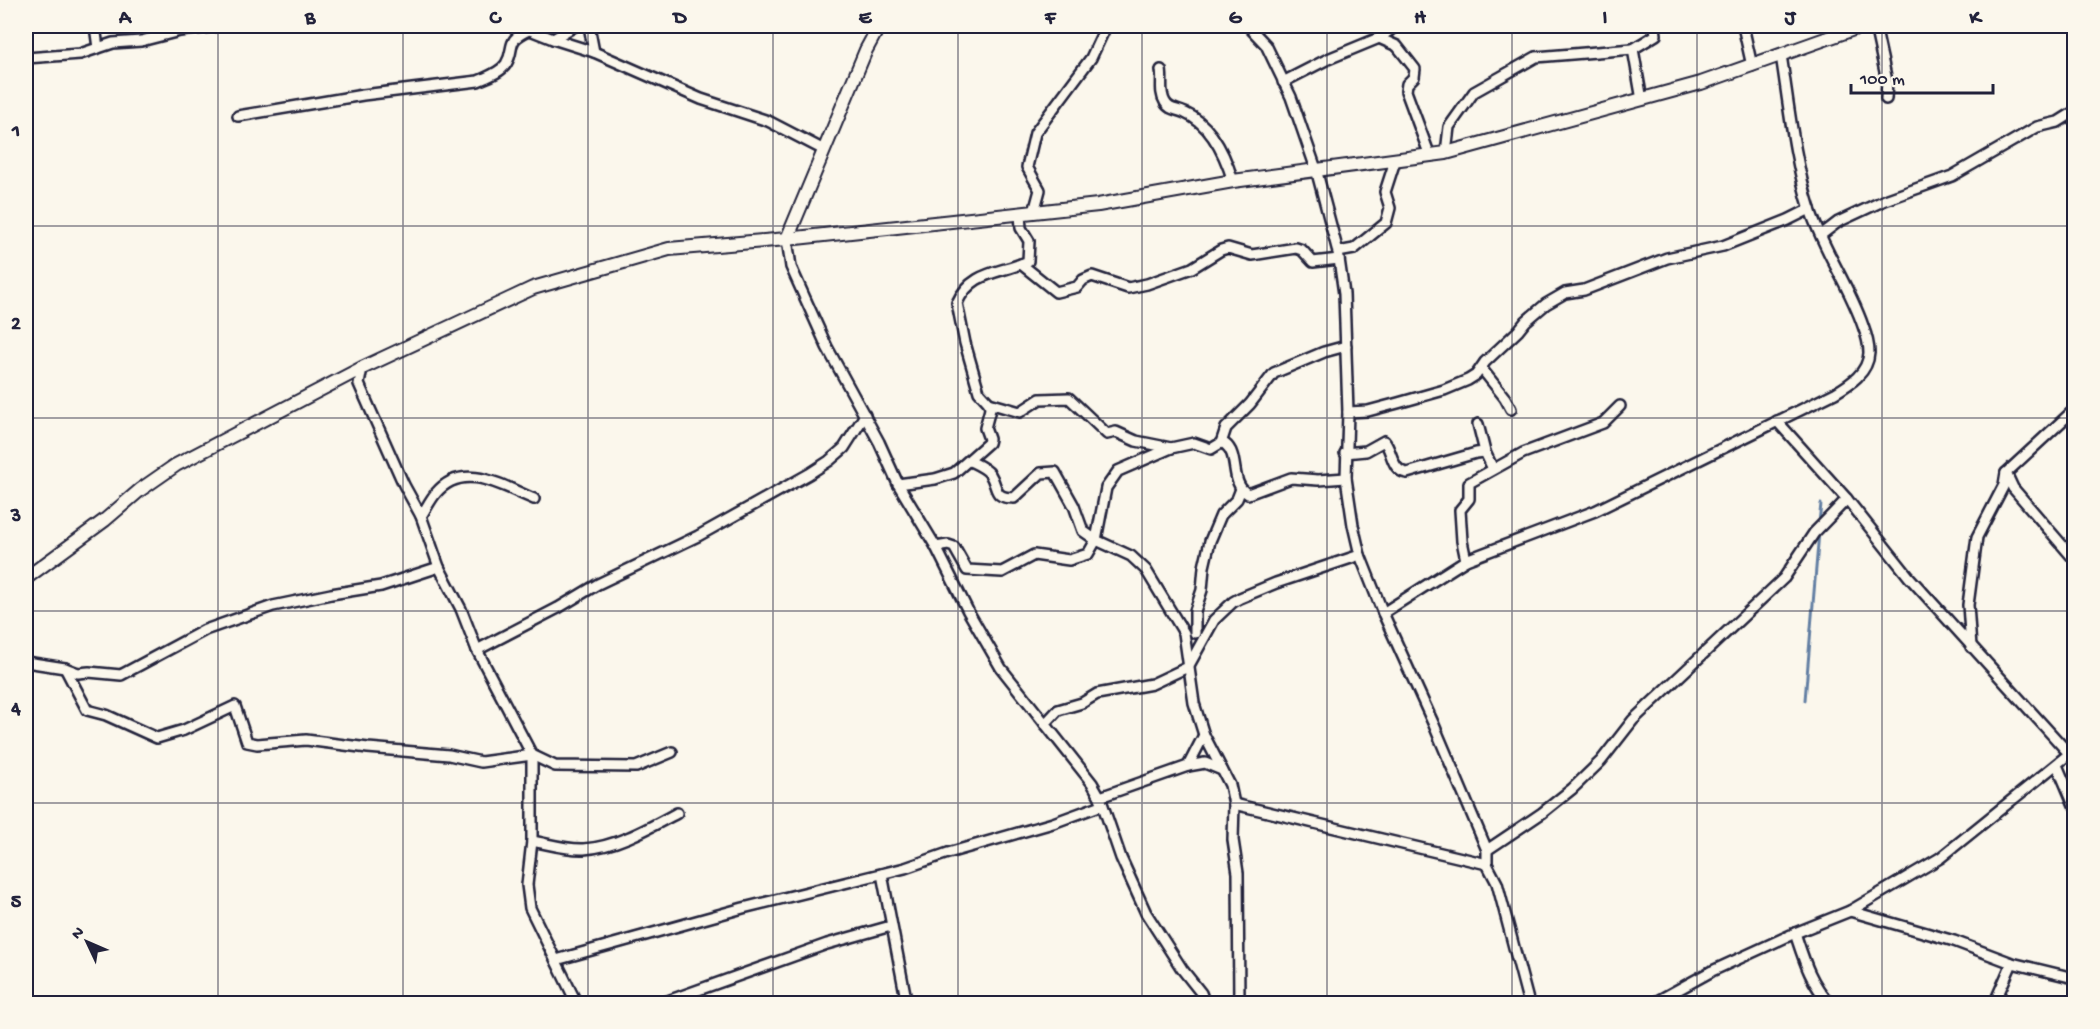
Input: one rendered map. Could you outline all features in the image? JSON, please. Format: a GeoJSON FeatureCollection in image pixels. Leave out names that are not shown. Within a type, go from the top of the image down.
{"type":"FeatureCollection","features":[{"type":"Feature","properties":{"kind":"main road"},"geometry":{"type":"LineString","coordinates":[[787,239],[866,50],[879,26]]}},
{"type":"Feature","properties":{"kind":"main road"},"geometry":{"type":"LineString","coordinates":[[26,578],[105,520],[140,490],[177,465],[362,368],[533,288],[669,249],[787,239],[1098,205],[1233,181],[1446,153],[1642,100],[1752,66],[1862,26]]}},
{"type":"Feature","properties":{"kind":"street"},"geometry":{"type":"LineString","coordinates":[[95,26],[98,48]]}},
{"type":"Feature","properties":{"kind":"street"},"geometry":{"type":"LineString","coordinates":[[26,58],[80,54],[113,43],[141,41],[180,31],[217,26]]}},
{"type":"Feature","properties":{"kind":"street"},"geometry":{"type":"LineString","coordinates":[[520,26],[594,52],[701,99],[768,121],[824,150]]}},
{"type":"Feature","properties":{"kind":"street"},"geometry":{"type":"LineString","coordinates":[[553,39],[574,26]]}},
{"type":"Feature","properties":{"kind":"street"},"geometry":{"type":"LineString","coordinates":[[590,26],[594,52]]}},
{"type":"Feature","properties":{"kind":"street"},"geometry":{"type":"LineString","coordinates":[[1034,212],[1040,190],[1027,167],[1035,133],[1091,58],[1106,26]]}},
{"type":"Feature","properties":{"kind":"street"},"geometry":{"type":"LineString","coordinates":[[1248,26],[1266,45],[1291,97],[1316,169],[1338,255],[1344,294],[1346,346],[1348,412],[1346,478],[1360,555],[1383,613],[1487,850],[1487,864],[1497,884],[1529,1004]]}},
{"type":"Feature","properties":{"kind":"street"},"geometry":{"type":"LineString","coordinates":[[1283,82],[1328,59],[1379,38],[1396,26]]}},
{"type":"Feature","properties":{"kind":"street"},"geometry":{"type":"LineString","coordinates":[[1446,153],[1449,127],[1474,92],[1536,57],[1633,49],[1656,35],[1655,26]]}},
{"type":"Feature","properties":{"kind":"street"},"geometry":{"type":"LineString","coordinates":[[1743,26],[1752,66]]}},
{"type":"Feature","properties":{"kind":"street"},"geometry":{"type":"LineString","coordinates":[[1875,26],[1887,81],[1886,99]]}},
{"type":"Feature","properties":{"kind":"street"},"geometry":{"type":"LineString","coordinates":[[238,116],[363,95],[478,81],[491,76],[506,64],[511,44],[521,34],[530,30]]}},
{"type":"Feature","properties":{"kind":"street"},"geometry":{"type":"LineString","coordinates":[[1379,38],[1397,46],[1415,69],[1414,77],[1407,84],[1406,91],[1430,156]]}},
{"type":"Feature","properties":{"kind":"street"},"geometry":{"type":"LineString","coordinates":[[1633,49],[1642,100]]}},
{"type":"Feature","properties":{"kind":"street"},"geometry":{"type":"LineString","coordinates":[[1383,613],[1466,560],[1594,511],[1849,384],[1865,368],[1869,349],[1857,309],[1810,209],[1795,148],[1781,55]]}},
{"type":"Feature","properties":{"kind":"street"},"geometry":{"type":"LineString","coordinates":[[1161,70],[1163,81],[1161,94],[1166,105],[1185,113],[1209,131],[1227,163],[1233,181]]}},
{"type":"Feature","properties":{"kind":"street"},"geometry":{"type":"LineString","coordinates":[[1821,235],[1838,222],[1885,200],[1952,176],[2037,128],[2058,122],[2074,112]]}},
{"type":"Feature","properties":{"kind":"street"},"geometry":{"type":"LineString","coordinates":[[1021,264],[1056,292],[1077,287],[1083,280],[1092,276],[1128,288],[1147,284],[1192,268],[1228,248],[1252,255],[1296,248],[1302,250],[1313,262],[1354,249],[1386,223],[1390,208],[1385,192],[1395,160]]}},
{"type":"Feature","properties":{"kind":"street"},"geometry":{"type":"LineString","coordinates":[[1348,412],[1368,411],[1444,390],[1468,380],[1482,369],[1485,362],[1526,321],[1546,304],[1565,293],[1584,290],[1667,258],[1723,246],[1810,209]]}},
{"type":"Feature","properties":{"kind":"street"},"geometry":{"type":"LineString","coordinates":[[1020,214],[1022,228],[1029,241],[1028,261],[999,269],[973,281],[957,303],[965,343],[979,392],[989,403],[1020,412],[1040,399],[1069,398],[1107,434],[1116,432],[1136,441],[1171,448]]}},
{"type":"Feature","properties":{"kind":"street"},"geometry":{"type":"LineString","coordinates":[[787,239],[791,267],[826,347],[865,415],[898,484],[936,547],[1001,668],[1077,762],[1101,801],[1121,858],[1146,913],[1182,969],[1201,993],[1205,1004]]}},
{"type":"Feature","properties":{"kind":"street"},"geometry":{"type":"LineString","coordinates":[[936,547],[948,545],[954,547],[967,570],[1002,573],[1034,555],[1069,560],[1088,554],[1096,540],[1106,488],[1118,471],[1171,448],[1194,443],[1211,449],[1221,443],[1226,428],[1250,404],[1274,373],[1324,352],[1346,346]]}},
{"type":"Feature","properties":{"kind":"street"},"geometry":{"type":"LineString","coordinates":[[362,368],[358,384],[390,456],[421,516],[439,567],[461,609],[477,650],[532,755],[532,840],[527,897],[530,908],[577,1004]]}},
{"type":"Feature","properties":{"kind":"street"},"geometry":{"type":"LineString","coordinates":[[1482,369],[1511,409]]}},
{"type":"Feature","properties":{"kind":"street"},"geometry":{"type":"LineString","coordinates":[[898,484],[935,479],[954,473],[970,461],[988,443],[985,428],[990,409],[989,403]]}},
{"type":"Feature","properties":{"kind":"street"},"geometry":{"type":"LineString","coordinates":[[1466,560],[1460,510],[1469,499],[1469,483],[1523,453],[1603,423],[1620,406]]}},
{"type":"Feature","properties":{"kind":"street"},"geometry":{"type":"LineString","coordinates":[[1971,646],[1968,605],[1977,537],[2004,485],[2006,473],[2074,410]]}},
{"type":"Feature","properties":{"kind":"street"},"geometry":{"type":"LineString","coordinates":[[477,650],[558,608],[598,584],[698,536],[809,474],[844,448],[865,415]]}},
{"type":"Feature","properties":{"kind":"street"},"geometry":{"type":"LineString","coordinates":[[1652,1004],[1712,971],[1795,933],[1851,911],[1940,858],[2073,754],[1909,577],[1847,499],[1777,421]]}},
{"type":"Feature","properties":{"kind":"street"},"geometry":{"type":"LineString","coordinates":[[1478,424],[1485,452],[1493,469]]}},
{"type":"Feature","properties":{"kind":"street"},"geometry":{"type":"LineString","coordinates":[[1345,453],[1366,450],[1384,441],[1389,446],[1395,466],[1401,472],[1407,473],[1485,452]]}},
{"type":"Feature","properties":{"kind":"street"},"geometry":{"type":"LineString","coordinates":[[1221,443],[1229,447],[1236,477],[1241,489],[1248,494],[1291,478],[1318,480],[1346,478]]}},
{"type":"Feature","properties":{"kind":"street"},"geometry":{"type":"LineString","coordinates":[[970,461],[989,472],[996,492],[1004,498],[1014,498],[1041,473],[1055,472],[1074,506],[1083,531],[1096,540],[1131,556],[1146,570],[1184,633],[1194,704],[1204,735],[1230,785],[1234,804],[1233,840],[1238,873],[1239,1004]]}},
{"type":"Feature","properties":{"kind":"street"},"geometry":{"type":"LineString","coordinates":[[2006,473],[2013,488],[2074,559]]}},
{"type":"Feature","properties":{"kind":"street"},"geometry":{"type":"LineString","coordinates":[[421,516],[437,491],[467,476],[484,478],[534,499]]}},
{"type":"Feature","properties":{"kind":"street"},"geometry":{"type":"LineString","coordinates":[[1196,633],[1195,611],[1202,590],[1210,541],[1221,515],[1237,499],[1241,489]]}},
{"type":"Feature","properties":{"kind":"street"},"geometry":{"type":"LineString","coordinates":[[1487,850],[1549,807],[1601,761],[1633,720],[1784,578],[1814,533],[1847,499]]}},
{"type":"Feature","properties":{"kind":"street"},"geometry":{"type":"LineString","coordinates":[[1045,724],[1058,710],[1082,703],[1097,694],[1152,684],[1188,667],[1214,620],[1240,598],[1265,587],[1360,555]]}},
{"type":"Feature","properties":{"kind":"street"},"geometry":{"type":"LineString","coordinates":[[26,662],[65,668],[78,673],[121,675],[204,630],[273,606],[381,586],[439,567]]}},
{"type":"Feature","properties":{"kind":"street"},"geometry":{"type":"LineString","coordinates":[[1184,633],[1207,635]]}},
{"type":"Feature","properties":{"kind":"street"},"geometry":{"type":"LineString","coordinates":[[65,668],[87,710],[106,715],[157,738],[184,730],[235,706],[247,742],[257,744],[306,740],[448,755],[481,762],[532,755],[555,766],[636,767],[672,752]]}},
{"type":"Feature","properties":{"kind":"street"},"geometry":{"type":"LineString","coordinates":[[1188,766],[1204,735]]}},
{"type":"Feature","properties":{"kind":"street"},"geometry":{"type":"LineString","coordinates":[[556,960],[743,908],[882,874],[1053,823],[1188,766],[1205,764],[1222,770]]}},
{"type":"Feature","properties":{"kind":"street"},"geometry":{"type":"LineString","coordinates":[[2057,765],[2074,805]]}},
{"type":"Feature","properties":{"kind":"street"},"geometry":{"type":"LineString","coordinates":[[1234,804],[1487,864]]}},
{"type":"Feature","properties":{"kind":"street"},"geometry":{"type":"LineString","coordinates":[[532,840],[585,849],[623,839],[677,813]]}},
{"type":"Feature","properties":{"kind":"street"},"geometry":{"type":"LineString","coordinates":[[882,874],[907,1004]]}},
{"type":"Feature","properties":{"kind":"street"},"geometry":{"type":"LineString","coordinates":[[1851,911],[1954,941],[2012,963],[2074,978]]}},
{"type":"Feature","properties":{"kind":"street"},"geometry":{"type":"LineString","coordinates":[[658,1004],[827,944],[891,926]]}},
{"type":"Feature","properties":{"kind":"street"},"geometry":{"type":"LineString","coordinates":[[1795,933],[1810,977],[1830,1004]]}},
{"type":"Feature","properties":{"kind":"street"},"geometry":{"type":"LineString","coordinates":[[1995,1004],[2012,963]]}},
{"type":"Feature","properties":{"kind":"waterway"},"geometry":{"type":"LineString","coordinates":[[1819,523],[1821,504]]}},
{"type":"Feature","properties":{"kind":"waterway"},"geometry":{"type":"LineString","coordinates":[[1805,700],[1819,532]]}}]}
